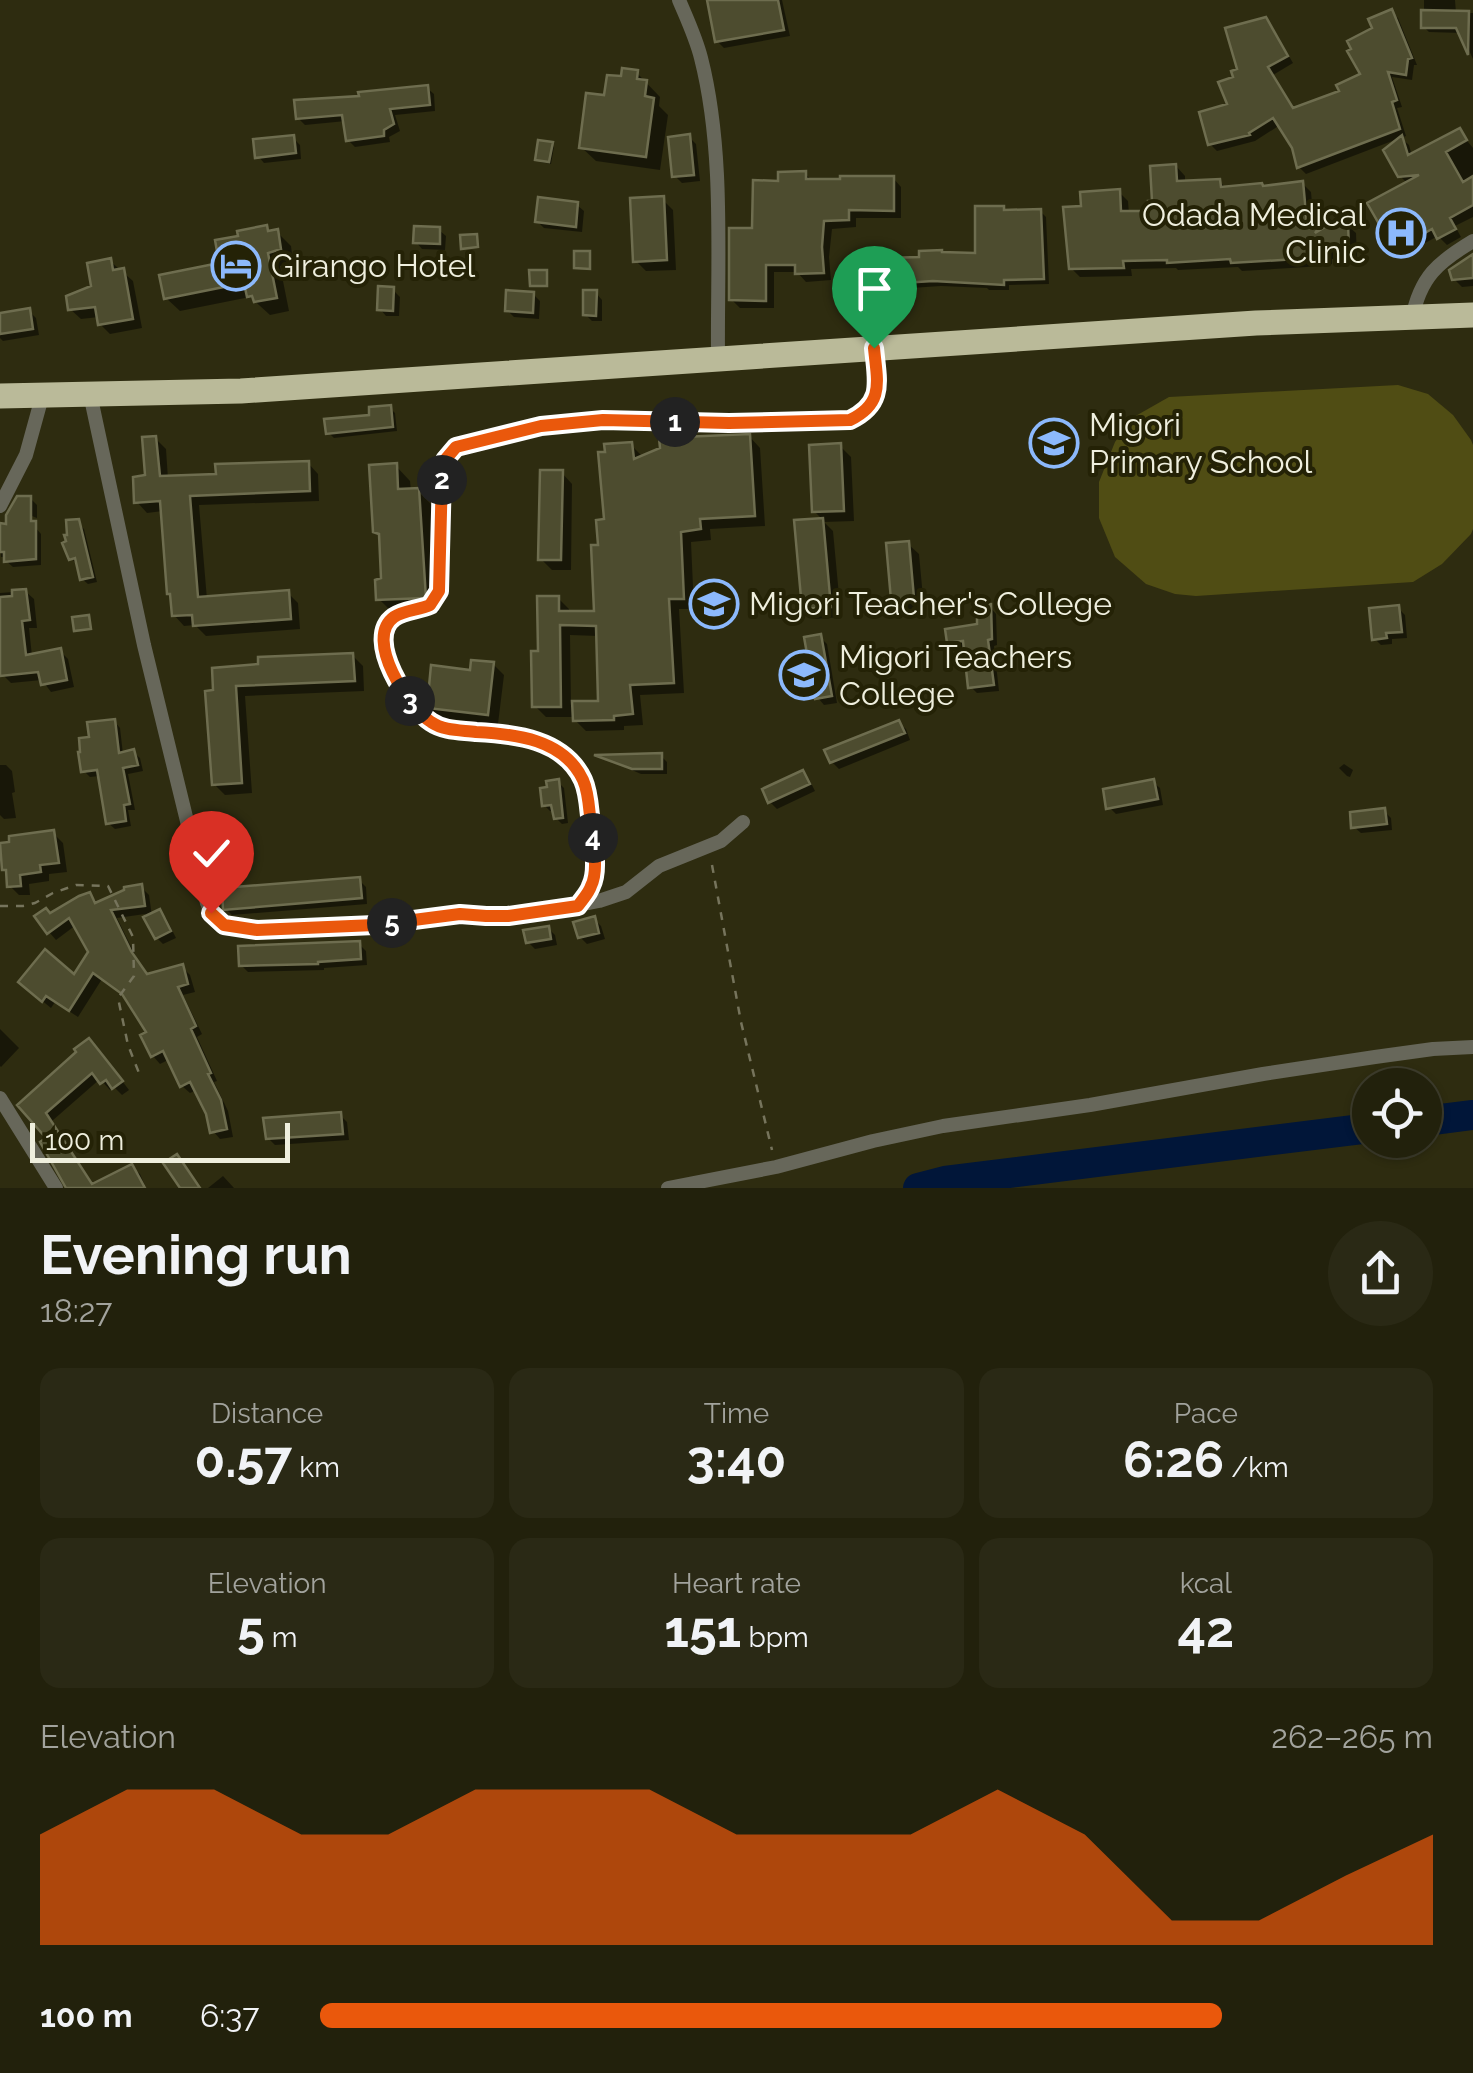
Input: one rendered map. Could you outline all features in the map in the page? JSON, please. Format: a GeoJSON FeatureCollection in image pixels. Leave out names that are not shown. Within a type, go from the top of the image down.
{"type":"FeatureCollection","features":[{"type":"Feature","properties":{"kind":"highway"},"geometry":{"type":"LineString","coordinates":[[0,396],[242,391],[1256,323],[1473,314]]}},
{"type":"Feature","properties":{"kind":"street"},"geometry":{"type":"LineString","coordinates":[[679,0],[701,56],[712,116],[718,359]]}},
{"type":"Feature","properties":{"kind":"street"},"geometry":{"type":"LineString","coordinates":[[1412,318],[1416,299],[1430,273],[1473,241]]}},
{"type":"Feature","properties":{"kind":"street"},"geometry":{"type":"LineString","coordinates":[[90,394],[174,774],[204,891],[216,919],[232,927],[257,930],[375,925],[460,914],[508,916],[578,906],[626,892],[660,866],[709,848],[743,822]]}},
{"type":"Feature","properties":{"kind":"street"},"geometry":{"type":"LineString","coordinates":[[0,506],[26,456],[42,396]]}},
{"type":"Feature","properties":{"kind":"street"},"geometry":{"type":"LineString","coordinates":[[668,1188],[943,1126],[1090,1106],[1356,1060],[1473,1047]]}},
{"type":"Feature","properties":{"kind":"street"},"geometry":{"type":"LineString","coordinates":[[0,1098],[56,1188]]}},
{"type":"Feature","properties":{"kind":"path"},"geometry":{"type":"LineString","coordinates":[[578,906],[593,884],[594,854],[584,782],[572,764],[552,746],[516,735],[456,730],[431,723],[406,697],[386,659],[386,626],[393,617],[430,605],[439,591],[445,460],[456,447],[541,426],[603,420],[850,420],[863,414],[876,396],[874,348]]}},
{"type":"Feature","properties":{"kind":"path"},"geometry":{"type":"LineString","coordinates":[[709,848],[741,1022],[776,1166]]}},
{"type":"Feature","properties":{"kind":"path"},"geometry":{"type":"LineString","coordinates":[[0,906],[23,906],[76,885],[108,886],[134,937],[134,976],[118,998],[138,1073]]}},
{"type":"Feature","properties":{"kind":"shaded area"},"geometry":{"type":"Polygon","coordinates":[[[1398,385],[1428,394],[1453,415],[1473,445],[1471,534],[1442,564],[1413,582],[1196,596],[1146,584],[1115,557],[1099,518],[1099,482],[1115,442],[1132,418],[1169,397],[1398,385]]]}},
{"type":"Feature","properties":{"kind":"building"},"geometry":{"type":"Polygon","coordinates":[[[707,0],[778,0],[784,30],[715,42],[707,0]]]}},
{"type":"Feature","properties":{"kind":"building"},"geometry":{"type":"Polygon","coordinates":[[[1392,9],[1412,58],[1408,59],[1406,75],[1388,72],[1397,100],[1392,102],[1400,129],[1297,168],[1292,148],[1273,118],[1250,135],[1208,145],[1199,112],[1227,104],[1218,82],[1233,77],[1231,71],[1237,69],[1225,28],[1266,17],[1288,56],[1268,67],[1293,108],[1339,91],[1336,85],[1360,74],[1347,51],[1351,49],[1347,41],[1372,28],[1368,19],[1392,9]]]}},
{"type":"Feature","properties":{"kind":"building"},"geometry":{"type":"Polygon","coordinates":[[[1421,10],[1469,11],[1468,55],[1456,28],[1421,28],[1421,10]]]}},
{"type":"Feature","properties":{"kind":"building"},"geometry":{"type":"Polygon","coordinates":[[[622,68],[638,70],[637,79],[647,80],[645,96],[654,98],[646,157],[579,148],[586,93],[604,95],[607,75],[621,76],[622,68]]]}},
{"type":"Feature","properties":{"kind":"building"},"geometry":{"type":"Polygon","coordinates":[[[428,85],[430,105],[390,109],[394,124],[384,130],[384,136],[346,141],[342,115],[296,119],[294,100],[359,96],[358,92],[428,85]]]}},
{"type":"Feature","properties":{"kind":"building"},"geometry":{"type":"Polygon","coordinates":[[[1460,128],[1467,140],[1446,152],[1463,182],[1473,176],[1473,205],[1450,218],[1456,229],[1437,239],[1432,229],[1394,250],[1367,203],[1419,175],[1398,177],[1383,150],[1402,135],[1408,155],[1460,128]]]}},
{"type":"Feature","properties":{"kind":"building"},"geometry":{"type":"Polygon","coordinates":[[[690,134],[694,175],[672,177],[668,137],[690,134]]]}},
{"type":"Feature","properties":{"kind":"building"},"geometry":{"type":"Polygon","coordinates":[[[294,135],[296,153],[255,158],[253,139],[294,135]]]}},
{"type":"Feature","properties":{"kind":"building"},"geometry":{"type":"Polygon","coordinates":[[[538,140],[553,142],[549,162],[535,160],[538,140]]]}},
{"type":"Feature","properties":{"kind":"building"},"geometry":{"type":"Polygon","coordinates":[[[1176,164],[1177,181],[1220,179],[1221,187],[1303,181],[1307,224],[1323,222],[1315,233],[1335,221],[1348,222],[1349,250],[1324,251],[1324,255],[1297,259],[1231,263],[1230,259],[1123,261],[1124,268],[1069,269],[1063,207],[1081,206],[1080,192],[1120,189],[1121,211],[1148,211],[1148,201],[1152,201],[1150,166],[1176,164]]]}},
{"type":"Feature","properties":{"kind":"building"},"geometry":{"type":"Polygon","coordinates":[[[806,171],[806,179],[894,176],[894,211],[849,210],[849,220],[824,221],[824,273],[795,274],[795,265],[766,265],[766,301],[729,300],[729,228],[752,228],[753,180],[778,181],[778,172],[806,171]]]}},
{"type":"Feature","properties":{"kind":"building"},"geometry":{"type":"Polygon","coordinates":[[[664,196],[667,260],[633,262],[630,198],[664,196]]]}},
{"type":"Feature","properties":{"kind":"building"},"geometry":{"type":"Polygon","coordinates":[[[538,197],[578,202],[576,227],[535,222],[538,197]]]}},
{"type":"Feature","properties":{"kind":"building"},"geometry":{"type":"Polygon","coordinates":[[[975,206],[1041,209],[1044,279],[1004,280],[1004,285],[933,281],[888,284],[887,258],[919,257],[919,251],[975,253],[975,206]]]}},
{"type":"Feature","properties":{"kind":"building","name":"Girango Hotel"},"geometry":{"type":"Polygon","coordinates":[[[267,225],[268,231],[278,229],[281,249],[268,253],[277,298],[254,302],[252,296],[247,297],[244,283],[164,299],[159,275],[219,263],[215,240],[267,225]]]}},
{"type":"Feature","properties":{"kind":"building"},"geometry":{"type":"Polygon","coordinates":[[[414,226],[440,227],[440,244],[413,243],[414,226]]]}},
{"type":"Feature","properties":{"kind":"building"},"geometry":{"type":"Polygon","coordinates":[[[477,234],[478,247],[461,249],[460,235],[477,234]]]}},
{"type":"Feature","properties":{"kind":"building"},"geometry":{"type":"Polygon","coordinates":[[[574,251],[590,251],[590,269],[574,268],[574,251]]]}},
{"type":"Feature","properties":{"kind":"building"},"geometry":{"type":"Polygon","coordinates":[[[1473,254],[1473,278],[1452,280],[1449,270],[1473,254]]]}},
{"type":"Feature","properties":{"kind":"building"},"geometry":{"type":"Polygon","coordinates":[[[111,258],[113,270],[124,268],[133,319],[98,325],[95,307],[68,310],[66,296],[91,286],[87,263],[111,258]]]}},
{"type":"Feature","properties":{"kind":"building"},"geometry":{"type":"Polygon","coordinates":[[[529,270],[547,270],[547,286],[530,286],[529,270]]]}},
{"type":"Feature","properties":{"kind":"building"},"geometry":{"type":"Polygon","coordinates":[[[854,274],[855,289],[841,290],[839,276],[854,274]]]}},
{"type":"Feature","properties":{"kind":"building"},"geometry":{"type":"Polygon","coordinates":[[[378,286],[394,287],[393,311],[377,310],[378,286]]]}},
{"type":"Feature","properties":{"kind":"building"},"geometry":{"type":"Polygon","coordinates":[[[506,290],[534,292],[533,313],[505,311],[506,290]]]}},
{"type":"Feature","properties":{"kind":"building"},"geometry":{"type":"Polygon","coordinates":[[[583,290],[597,290],[596,316],[583,315],[583,290]]]}},
{"type":"Feature","properties":{"kind":"building"},"geometry":{"type":"Polygon","coordinates":[[[30,308],[33,329],[0,334],[0,313],[30,308]]]}},
{"type":"Feature","properties":{"kind":"building"},"geometry":{"type":"Polygon","coordinates":[[[391,405],[393,427],[326,434],[324,419],[369,415],[369,407],[391,405]]]}},
{"type":"Feature","properties":{"kind":"building"},"geometry":{"type":"Polygon","coordinates":[[[750,434],[755,516],[700,519],[701,529],[681,532],[684,599],[669,599],[674,683],[630,685],[633,714],[614,716],[614,720],[573,721],[572,701],[598,701],[596,626],[560,625],[561,707],[532,707],[531,651],[538,651],[537,596],[559,596],[559,611],[594,611],[591,545],[598,545],[596,520],[604,519],[598,452],[605,452],[604,444],[632,442],[634,459],[660,448],[659,438],[750,434]]]}},
{"type":"Feature","properties":{"kind":"building"},"geometry":{"type":"Polygon","coordinates":[[[156,436],[160,476],[216,474],[215,464],[309,461],[310,491],[190,496],[198,597],[289,590],[291,619],[193,626],[192,615],[172,616],[160,501],[134,503],[133,477],[145,475],[142,437],[156,436]]]}},
{"type":"Feature","properties":{"kind":"building"},"geometry":{"type":"Polygon","coordinates":[[[841,443],[844,511],[812,512],[809,445],[841,443]]]}},
{"type":"Feature","properties":{"kind":"building"},"geometry":{"type":"Polygon","coordinates":[[[397,463],[398,489],[419,488],[426,598],[376,600],[375,580],[381,578],[379,534],[373,532],[369,465],[397,463]]]}},
{"type":"Feature","properties":{"kind":"building"},"geometry":{"type":"Polygon","coordinates":[[[540,470],[563,470],[561,560],[538,560],[540,470]]]}},
{"type":"Feature","properties":{"kind":"building"},"geometry":{"type":"Polygon","coordinates":[[[17,496],[31,496],[31,521],[36,521],[36,559],[4,562],[0,523],[6,524],[6,515],[17,496]]]}},
{"type":"Feature","properties":{"kind":"building"},"geometry":{"type":"Polygon","coordinates":[[[823,518],[831,607],[802,609],[794,520],[823,518]]]}},
{"type":"Feature","properties":{"kind":"building"},"geometry":{"type":"Polygon","coordinates":[[[79,519],[93,577],[80,580],[75,558],[69,560],[62,543],[66,541],[66,520],[79,519]]]}},
{"type":"Feature","properties":{"kind":"building"},"geometry":{"type":"Polygon","coordinates":[[[909,541],[914,598],[891,600],[886,543],[909,541]]]}},
{"type":"Feature","properties":{"kind":"building"},"geometry":{"type":"Polygon","coordinates":[[[26,589],[30,620],[22,621],[26,655],[61,648],[67,680],[41,685],[38,672],[0,676],[0,597],[12,596],[12,590],[26,589]]]}},
{"type":"Feature","properties":{"kind":"building"},"geometry":{"type":"Polygon","coordinates":[[[991,604],[992,639],[988,640],[994,685],[968,688],[963,641],[947,643],[945,629],[977,624],[977,605],[991,604]]]}},
{"type":"Feature","properties":{"kind":"building"},"geometry":{"type":"Polygon","coordinates":[[[1399,605],[1402,632],[1386,633],[1387,638],[1372,640],[1369,608],[1399,605]]]}},
{"type":"Feature","properties":{"kind":"building"},"geometry":{"type":"Polygon","coordinates":[[[89,615],[91,629],[74,631],[72,617],[89,615]]]}},
{"type":"Feature","properties":{"kind":"building"},"geometry":{"type":"Polygon","coordinates":[[[821,634],[832,696],[815,699],[804,637],[821,634]]]}},
{"type":"Feature","properties":{"kind":"building"},"geometry":{"type":"Polygon","coordinates":[[[353,653],[355,681],[236,686],[242,783],[212,785],[205,691],[213,690],[212,668],[258,664],[258,657],[353,653]]]}},
{"type":"Feature","properties":{"kind":"building"},"geometry":{"type":"Polygon","coordinates":[[[471,660],[494,662],[488,715],[427,708],[431,665],[470,670],[471,660]]]}},
{"type":"Feature","properties":{"kind":"building"},"geometry":{"type":"Polygon","coordinates":[[[115,719],[119,753],[134,749],[138,765],[123,768],[130,804],[124,805],[126,821],[106,824],[97,770],[81,772],[79,738],[89,737],[87,722],[115,719]]]}},
{"type":"Feature","properties":{"kind":"building"},"geometry":{"type":"Polygon","coordinates":[[[899,720],[905,733],[830,763],[824,750],[899,720]]]}},
{"type":"Feature","properties":{"kind":"building"},"geometry":{"type":"Polygon","coordinates":[[[662,753],[662,769],[632,769],[594,755],[662,753]]]}},
{"type":"Feature","properties":{"kind":"building"},"geometry":{"type":"Polygon","coordinates":[[[803,770],[810,784],[768,803],[762,789],[803,770]]]}},
{"type":"Feature","properties":{"kind":"building"},"geometry":{"type":"Polygon","coordinates":[[[559,779],[563,818],[554,819],[551,805],[542,806],[540,788],[547,787],[546,781],[559,779]]]}},
{"type":"Feature","properties":{"kind":"building"},"geometry":{"type":"Polygon","coordinates":[[[1154,779],[1158,799],[1106,809],[1103,789],[1154,779]]]}},
{"type":"Feature","properties":{"kind":"building"},"geometry":{"type":"Polygon","coordinates":[[[1385,808],[1387,824],[1351,828],[1350,812],[1385,808]]]}},
{"type":"Feature","properties":{"kind":"building"},"geometry":{"type":"Polygon","coordinates":[[[54,830],[59,863],[40,865],[41,872],[20,875],[21,886],[7,887],[0,843],[9,842],[9,836],[54,830]]]}},
{"type":"Feature","properties":{"kind":"building"},"geometry":{"type":"Polygon","coordinates":[[[360,877],[362,898],[223,910],[222,888],[360,877]]]}},
{"type":"Feature","properties":{"kind":"building"},"geometry":{"type":"Polygon","coordinates":[[[142,884],[145,906],[111,910],[147,974],[183,964],[188,984],[178,987],[196,1026],[191,1029],[221,1100],[227,1129],[210,1133],[206,1114],[190,1082],[180,1087],[163,1051],[151,1057],[140,1035],[146,1032],[122,994],[93,973],[69,1011],[46,996],[42,1002],[18,982],[45,949],[74,974],[88,952],[69,918],[47,934],[34,916],[46,908],[50,913],[90,892],[95,903],[124,887],[142,884]]]}},
{"type":"Feature","properties":{"kind":"building"},"geometry":{"type":"Polygon","coordinates":[[[160,909],[171,931],[155,939],[143,917],[160,909]]]}},
{"type":"Feature","properties":{"kind":"building"},"geometry":{"type":"Polygon","coordinates":[[[595,916],[599,933],[578,938],[573,922],[595,916]]]}},
{"type":"Feature","properties":{"kind":"building"},"geometry":{"type":"Polygon","coordinates":[[[549,926],[551,939],[526,943],[523,930],[549,926]]]}},
{"type":"Feature","properties":{"kind":"building"},"geometry":{"type":"Polygon","coordinates":[[[360,941],[361,959],[239,966],[238,946],[360,941]]]}},
{"type":"Feature","properties":{"kind":"building"},"geometry":{"type":"Polygon","coordinates":[[[89,1038],[123,1081],[112,1089],[106,1080],[100,1084],[92,1073],[46,1113],[92,1184],[132,1164],[145,1188],[66,1188],[40,1142],[46,1138],[17,1105],[89,1038]]]}},
{"type":"Feature","properties":{"kind":"building"},"geometry":{"type":"Polygon","coordinates":[[[341,1112],[343,1134],[266,1139],[263,1118],[341,1112]]]}},
{"type":"Feature","properties":{"kind":"building"},"geometry":{"type":"Polygon","coordinates":[[[177,1154],[200,1188],[180,1188],[163,1163],[177,1154]]]}},
{"type":"Feature","properties":{"kind":"waterway"},"geometry":{"type":"LineString","coordinates":[[1442,1119],[1473,1115]]}},
{"type":"Feature","properties":{"kind":"waterway"},"geometry":{"type":"LineString","coordinates":[[918,1188],[945,1181],[1352,1130]]}},
{"type":"Feature","properties":{"kind":"place","name":"Odada Medical Clinic"},"geometry":{"type":"Point","coordinates":[1401,233]}},
{"type":"Feature","properties":{"kind":"place","name":"Girango Hotel"},"geometry":{"type":"Point","coordinates":[236,266]}},
{"type":"Feature","properties":{"kind":"place","name":"Migori Primary School"},"geometry":{"type":"Point","coordinates":[1054,443]}},
{"type":"Feature","properties":{"kind":"place","name":"Migori Teacher's College"},"geometry":{"type":"Point","coordinates":[714,604]}},
{"type":"Feature","properties":{"kind":"place","name":"Migori Teachers College"},"geometry":{"type":"Point","coordinates":[804,675]}},
{"type":"Feature","properties":{"kind":"route"},"geometry":{"type":"LineString","coordinates":[[211,913],[224,925],[257,930],[375,925],[460,914],[508,916],[578,906],[593,884],[594,854],[584,782],[572,764],[552,746],[516,735],[456,730],[431,723],[406,697],[386,659],[386,626],[393,617],[430,605],[439,591],[445,460],[456,447],[541,426],[603,420],[850,420],[863,414],[876,396],[874,348]]}}]}
